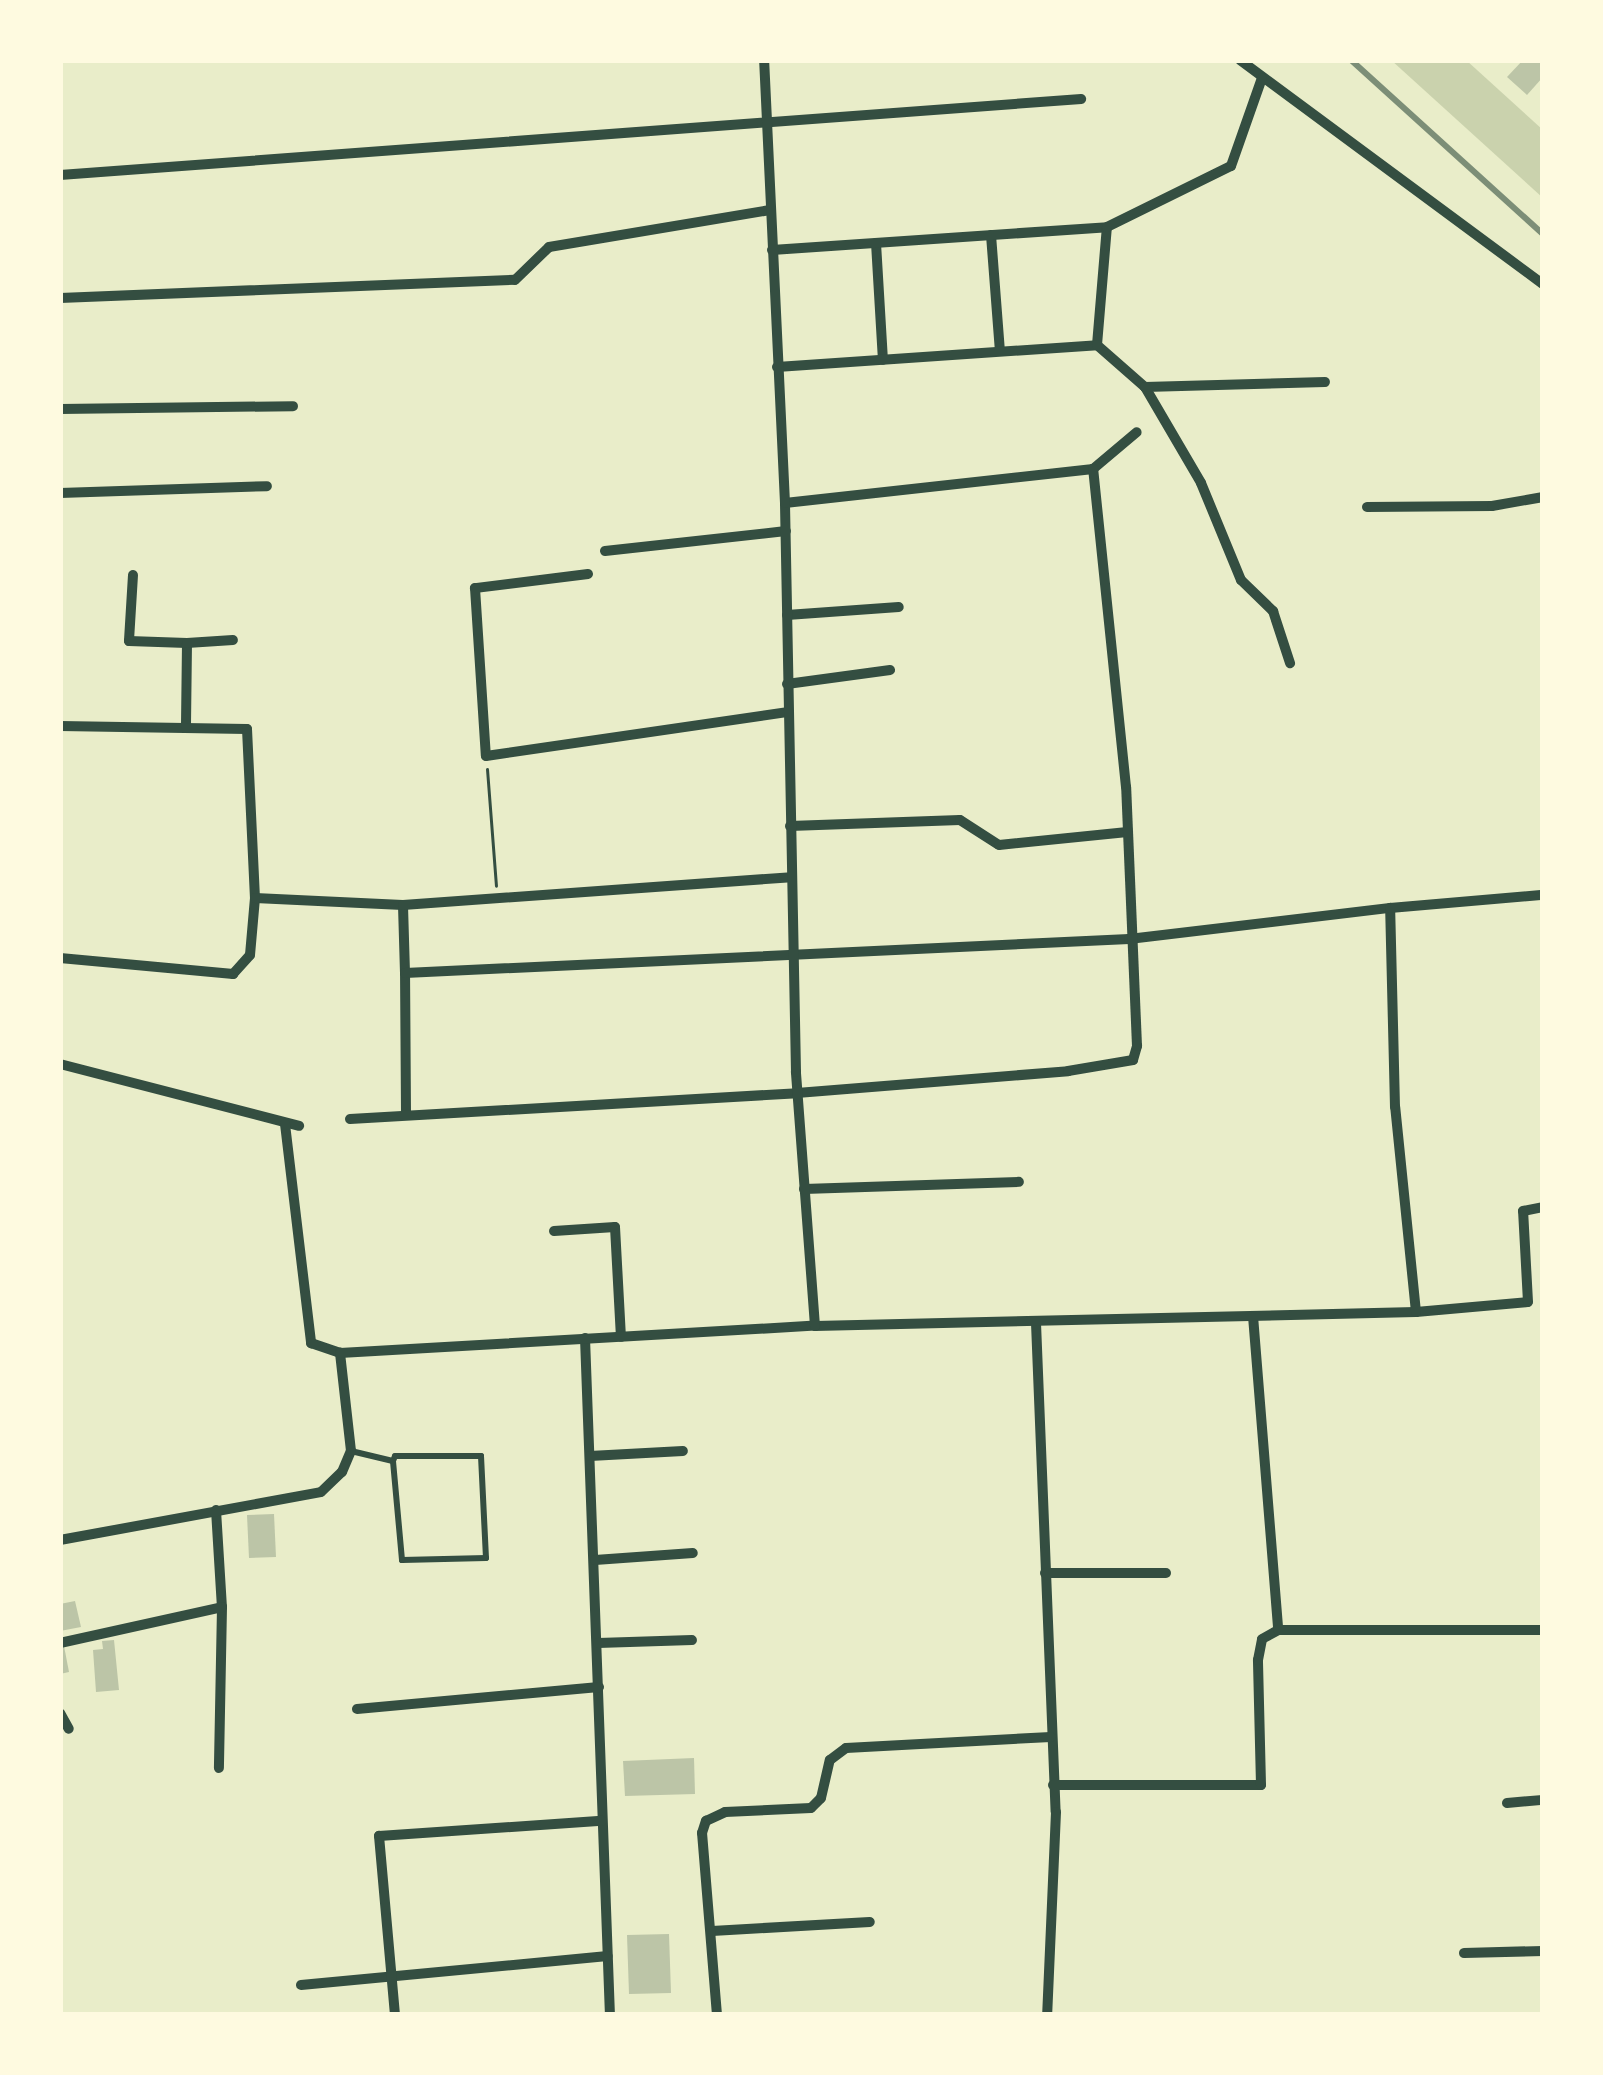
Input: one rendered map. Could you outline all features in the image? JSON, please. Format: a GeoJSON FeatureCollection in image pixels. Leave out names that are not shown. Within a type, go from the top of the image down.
{"type":"FeatureCollection","features":[{"type":"Feature","properties":{"kind":"street"},"geometry":{"type":"LineString","coordinates":[[764,60],[786,531],[797,1093],[814,1326]]}},
{"type":"Feature","properties":{"kind":"street"},"geometry":{"type":"LineString","coordinates":[[1240,60],[1543,284]]}},
{"type":"Feature","properties":{"kind":"street"},"geometry":{"type":"LineString","coordinates":[[772,250],[1107,227],[1232,166],[1262,78]]}},
{"type":"Feature","properties":{"kind":"street"},"geometry":{"type":"LineString","coordinates":[[60,175],[1082,99]]}},
{"type":"Feature","properties":{"kind":"street"},"geometry":{"type":"LineString","coordinates":[[60,298],[515,280],[549,248],[770,210]]}},
{"type":"Feature","properties":{"kind":"street"},"geometry":{"type":"LineString","coordinates":[[1097,345],[1107,227]]}},
{"type":"Feature","properties":{"kind":"street"},"geometry":{"type":"LineString","coordinates":[[991,236],[1000,352]]}},
{"type":"Feature","properties":{"kind":"street"},"geometry":{"type":"LineString","coordinates":[[876,243],[884,360]]}},
{"type":"Feature","properties":{"kind":"street"},"geometry":{"type":"LineString","coordinates":[[777,367],[1097,345],[1145,387],[1201,483],[1241,580],[1273,611],[1290,663]]}},
{"type":"Feature","properties":{"kind":"street"},"geometry":{"type":"LineString","coordinates":[[1145,387],[1325,382]]}},
{"type":"Feature","properties":{"kind":"street"},"geometry":{"type":"LineString","coordinates":[[60,409],[293,406]]}},
{"type":"Feature","properties":{"kind":"street"},"geometry":{"type":"LineString","coordinates":[[785,503],[1093,470],[1137,432]]}},
{"type":"Feature","properties":{"kind":"street"},"geometry":{"type":"LineString","coordinates":[[350,1119],[406,1112],[797,1093],[1133,1060],[1137,1046],[1127,832],[1093,470]]}},
{"type":"Feature","properties":{"kind":"street"},"geometry":{"type":"LineString","coordinates":[[60,493],[267,486]]}},
{"type":"Feature","properties":{"kind":"street"},"geometry":{"type":"LineString","coordinates":[[1367,507],[1492,506],[1543,497]]}},
{"type":"Feature","properties":{"kind":"street"},"geometry":{"type":"LineString","coordinates":[[605,551],[786,531]]}},
{"type":"Feature","properties":{"kind":"street"},"geometry":{"type":"LineString","coordinates":[[588,574],[475,588],[486,756],[787,712]]}},
{"type":"Feature","properties":{"kind":"street"},"geometry":{"type":"LineString","coordinates":[[133,575],[130,641],[233,640]]}},
{"type":"Feature","properties":{"kind":"street"},"geometry":{"type":"LineString","coordinates":[[787,615],[898,608]]}},
{"type":"Feature","properties":{"kind":"street"},"geometry":{"type":"LineString","coordinates":[[186,728],[187,643]]}},
{"type":"Feature","properties":{"kind":"street"},"geometry":{"type":"LineString","coordinates":[[787,684],[890,670]]}},
{"type":"Feature","properties":{"kind":"street"},"geometry":{"type":"LineString","coordinates":[[60,726],[248,728],[255,898],[250,955],[233,974],[60,958]]}},
{"type":"Feature","properties":{"kind":"street"},"geometry":{"type":"LineString","coordinates":[[790,826],[960,820],[999,844],[1127,832]]}},
{"type":"Feature","properties":{"kind":"street"},"geometry":{"type":"LineString","coordinates":[[255,898],[403,905],[791,877]]}},
{"type":"Feature","properties":{"kind":"street"},"geometry":{"type":"LineString","coordinates":[[405,973],[1130,940],[1390,908],[1543,895]]}},
{"type":"Feature","properties":{"kind":"street"},"geometry":{"type":"LineString","coordinates":[[403,905],[406,1112]]}},
{"type":"Feature","properties":{"kind":"street"},"geometry":{"type":"LineString","coordinates":[[1390,908],[1395,1107],[1416,1312]]}},
{"type":"Feature","properties":{"kind":"street"},"geometry":{"type":"LineString","coordinates":[[60,1064],[299,1126]]}},
{"type":"Feature","properties":{"kind":"street"},"geometry":{"type":"LineString","coordinates":[[285,1124],[311,1343],[340,1353],[814,1326],[1416,1312],[1528,1302],[1523,1211],[1543,1207]]}},
{"type":"Feature","properties":{"kind":"street"},"geometry":{"type":"LineString","coordinates":[[804,1189],[1019,1182]]}},
{"type":"Feature","properties":{"kind":"street"},"geometry":{"type":"LineString","coordinates":[[554,1231],[615,1227],[621,1337]]}},
{"type":"Feature","properties":{"kind":"street"},"geometry":{"type":"LineString","coordinates":[[1253,1316],[1278,1630]]}},
{"type":"Feature","properties":{"kind":"street"},"geometry":{"type":"LineString","coordinates":[[1036,1323],[1053,1785],[1047,2015]]}},
{"type":"Feature","properties":{"kind":"street"},"geometry":{"type":"LineString","coordinates":[[585,1338],[610,2015]]}},
{"type":"Feature","properties":{"kind":"street"},"geometry":{"type":"LineString","coordinates":[[60,1540],[321,1492],[342,1472],[351,1451],[340,1353]]}},
{"type":"Feature","properties":{"kind":"street"},"geometry":{"type":"LineString","coordinates":[[590,1456],[683,1451]]}},
{"type":"Feature","properties":{"kind":"street"},"geometry":{"type":"LineString","coordinates":[[216,1510],[222,1606],[219,1768]]}},
{"type":"Feature","properties":{"kind":"street"},"geometry":{"type":"LineString","coordinates":[[595,1559],[693,1552]]}},
{"type":"Feature","properties":{"kind":"street"},"geometry":{"type":"LineString","coordinates":[[1045,1573],[1166,1573]]}},
{"type":"Feature","properties":{"kind":"street"},"geometry":{"type":"LineString","coordinates":[[60,1643],[222,1606]]}},
{"type":"Feature","properties":{"kind":"street"},"geometry":{"type":"LineString","coordinates":[[1053,1785],[1261,1785],[1258,1660],[1262,1639],[1278,1630],[1543,1630]]}},
{"type":"Feature","properties":{"kind":"street"},"geometry":{"type":"LineString","coordinates":[[598,1642],[692,1640]]}},
{"type":"Feature","properties":{"kind":"street"},"geometry":{"type":"LineString","coordinates":[[357,1709],[599,1687]]}},
{"type":"Feature","properties":{"kind":"street"},"geometry":{"type":"LineString","coordinates":[[60,1713],[68,1729]]}},
{"type":"Feature","properties":{"kind":"street"},"geometry":{"type":"LineString","coordinates":[[717,2015],[702,1833],[714,1815],[811,1808],[821,1798],[830,1760],[846,1748],[1052,1737]]}},
{"type":"Feature","properties":{"kind":"street"},"geometry":{"type":"LineString","coordinates":[[1507,1803],[1543,1800]]}},
{"type":"Feature","properties":{"kind":"street"},"geometry":{"type":"LineString","coordinates":[[394,2015],[379,1836],[601,1821]]}},
{"type":"Feature","properties":{"kind":"street"},"geometry":{"type":"LineString","coordinates":[[712,1930],[870,1922]]}},
{"type":"Feature","properties":{"kind":"street"},"geometry":{"type":"LineString","coordinates":[[1464,1952],[1543,1952]]}},
{"type":"Feature","properties":{"kind":"street"},"geometry":{"type":"LineString","coordinates":[[302,1985],[608,1956]]}},
{"type":"Feature","properties":{"kind":"lane"},"geometry":{"type":"LineString","coordinates":[[351,1451],[393,1461],[481,1456],[486,1558],[402,1560],[393,1461]]}},
{"type":"Feature","properties":{"kind":"path"},"geometry":{"type":"LineString","coordinates":[[486,756],[496,898]]}},
{"type":"Feature","properties":{"kind":"green space"},"geometry":{"type":"Polygon","coordinates":[[[1391,60],[1466,60],[1543,130],[1543,198],[1391,60]]]}},
{"type":"Feature","properties":{"kind":"building"},"geometry":{"type":"Polygon","coordinates":[[[1523,60],[1543,60],[1543,77],[1527,95],[1507,77],[1523,60]]]}},
{"type":"Feature","properties":{"kind":"building"},"geometry":{"type":"Polygon","coordinates":[[[274,1514],[276,1557],[249,1558],[247,1515],[274,1514]]]}},
{"type":"Feature","properties":{"kind":"building"},"geometry":{"type":"Polygon","coordinates":[[[75,1601],[81,1627],[60,1631],[60,1604],[75,1601]]]}},
{"type":"Feature","properties":{"kind":"building"},"geometry":{"type":"Polygon","coordinates":[[[114,1640],[119,1690],[96,1692],[93,1650],[103,1649],[102,1641],[114,1640]]]}},
{"type":"Feature","properties":{"kind":"building"},"geometry":{"type":"Polygon","coordinates":[[[64,1646],[69,1672],[60,1674],[60,1647],[64,1646]]]}},
{"type":"Feature","properties":{"kind":"building"},"geometry":{"type":"Polygon","coordinates":[[[694,1758],[695,1794],[625,1796],[623,1761],[694,1758]]]}},
{"type":"Feature","properties":{"kind":"building"},"geometry":{"type":"Polygon","coordinates":[[[669,1934],[671,1993],[629,1994],[627,1935],[669,1934]]]}},
{"type":"Feature","properties":{"kind":"railway"},"geometry":{"type":"LineString","coordinates":[[1351,60],[1543,234]]}}]}
